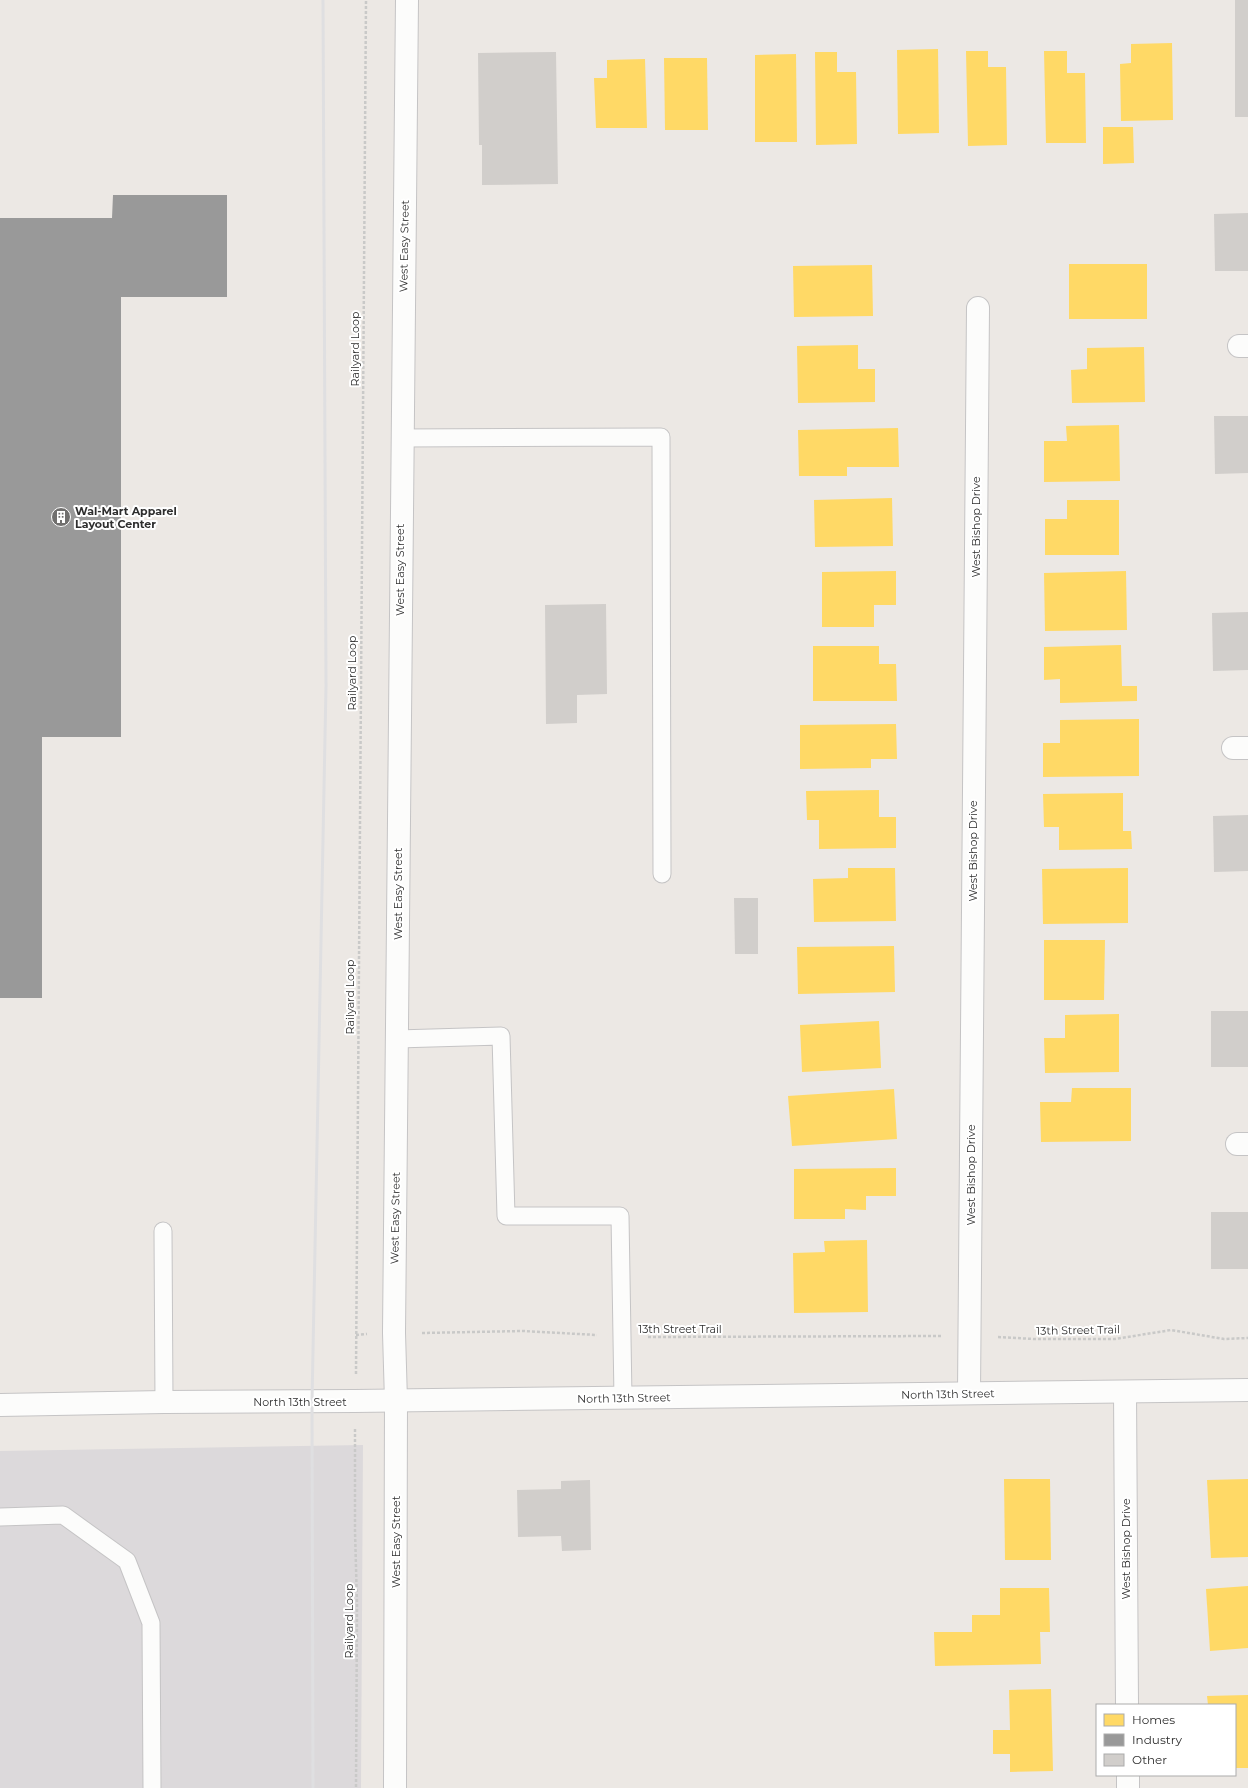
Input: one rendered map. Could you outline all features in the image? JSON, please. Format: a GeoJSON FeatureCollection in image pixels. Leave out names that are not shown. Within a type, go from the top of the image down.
{"type":"FeatureCollection","features":[{"type":"Feature","properties":{"kind":"street","name":"West Easy Street"},"geometry":{"type":"LineString","coordinates":[[395,1788],[396,1401],[394,1333],[401,438],[407,0]]}},
{"type":"Feature","properties":{"kind":"street","name":"West Bishop Drive"},"geometry":{"type":"LineString","coordinates":[[969,1393],[978,308]]}},
{"type":"Feature","properties":{"kind":"street","name":"North 13th Street"},"geometry":{"type":"LineString","coordinates":[[0,1405],[1248,1390]]}},
{"type":"Feature","properties":{"kind":"street","name":"West Bishop Drive"},"geometry":{"type":"LineString","coordinates":[[1125,1392],[1128,1704]]}},
{"type":"Feature","properties":{"kind":"street"},"geometry":{"type":"LineString","coordinates":[[1128,1776],[1128,1788]]}},
{"type":"Feature","properties":{"kind":"lane"},"geometry":{"type":"LineString","coordinates":[[401,438],[661,437],[662,874]]}},
{"type":"Feature","properties":{"kind":"lane"},"geometry":{"type":"LineString","coordinates":[[397,1039],[501,1036],[506,1216],[620,1216],[623,1398]]}},
{"type":"Feature","properties":{"kind":"lane"},"geometry":{"type":"LineString","coordinates":[[163,1231],[164,1402]]}},
{"type":"Feature","properties":{"kind":"lane"},"geometry":{"type":"LineString","coordinates":[[0,1517],[63,1515],[127,1561],[151,1623],[152,1788]]}},
{"type":"Feature","properties":{"kind":"path","name":"Railyard Loop"},"geometry":{"type":"LineString","coordinates":[[356,1347],[366,0]]}},
{"type":"Feature","properties":{"kind":"path","name":"13th Street Trail"},"geometry":{"type":"LineString","coordinates":[[1002,1337],[1034,1339],[1115,1339],[1172,1330],[1224,1338],[1248,1338]]}},
{"type":"Feature","properties":{"kind":"path","name":"13th Street Trail"},"geometry":{"type":"LineString","coordinates":[[424,1332],[523,1331],[622,1337],[936,1336]]}},
{"type":"Feature","properties":{"kind":"path"},"geometry":{"type":"LineString","coordinates":[[356,1335],[366,1334]]}},
{"type":"Feature","properties":{"kind":"path","name":"Railyard Loop"},"geometry":{"type":"LineString","coordinates":[[355,1455],[357,1604],[356,1788]]}},
{"type":"Feature","properties":{"kind":"shaded area"},"geometry":{"type":"Polygon","coordinates":[[[363,1445],[361,1788],[0,1788],[0,1451],[363,1445]]]}},
{"type":"Feature","properties":{"kind":"building: Homes"},"geometry":{"type":"Polygon","coordinates":[[[1172,43],[1173,120],[1121,121],[1120,64],[1131,63],[1131,44],[1172,43]]]}},
{"type":"Feature","properties":{"kind":"building: Homes"},"geometry":{"type":"Polygon","coordinates":[[[938,49],[939,133],[898,134],[897,50],[938,49]]]}},
{"type":"Feature","properties":{"kind":"building: Homes"},"geometry":{"type":"Polygon","coordinates":[[[966,51],[988,51],[988,67],[1006,67],[1007,145],[968,146],[966,51]]]}},
{"type":"Feature","properties":{"kind":"building: Homes"},"geometry":{"type":"Polygon","coordinates":[[[1044,51],[1067,51],[1067,73],[1085,73],[1086,143],[1046,143],[1044,51]]]}},
{"type":"Feature","properties":{"kind":"building: Homes"},"geometry":{"type":"Polygon","coordinates":[[[815,52],[837,52],[837,72],[856,72],[857,144],[816,145],[815,52]]]}},
{"type":"Feature","properties":{"kind":"building: Homes"},"geometry":{"type":"Polygon","coordinates":[[[796,54],[797,142],[755,142],[755,55],[796,54]]]}},
{"type":"Feature","properties":{"kind":"building: Homes"},"geometry":{"type":"Polygon","coordinates":[[[664,58],[707,58],[708,130],[665,130],[664,58]]]}},
{"type":"Feature","properties":{"kind":"building: Homes"},"geometry":{"type":"Polygon","coordinates":[[[645,59],[647,128],[596,128],[594,78],[607,78],[607,60],[645,59]]]}},
{"type":"Feature","properties":{"kind":"building: Homes"},"geometry":{"type":"Polygon","coordinates":[[[1103,127],[1133,127],[1134,163],[1103,164],[1103,127]]]}},
{"type":"Feature","properties":{"kind":"building: Homes"},"geometry":{"type":"Polygon","coordinates":[[[1069,264],[1147,264],[1147,319],[1069,319],[1069,264]]]}},
{"type":"Feature","properties":{"kind":"building: Homes"},"geometry":{"type":"Polygon","coordinates":[[[872,265],[873,316],[794,317],[793,266],[872,265]]]}},
{"type":"Feature","properties":{"kind":"building: Homes"},"geometry":{"type":"Polygon","coordinates":[[[858,345],[858,369],[875,369],[875,402],[798,403],[797,346],[858,345]]]}},
{"type":"Feature","properties":{"kind":"building: Homes"},"geometry":{"type":"Polygon","coordinates":[[[1144,347],[1145,402],[1072,403],[1071,370],[1087,369],[1087,348],[1144,347]]]}},
{"type":"Feature","properties":{"kind":"building: Homes"},"geometry":{"type":"Polygon","coordinates":[[[1119,425],[1120,481],[1044,482],[1044,441],[1067,441],[1066,426],[1119,425]]]}},
{"type":"Feature","properties":{"kind":"building: Homes"},"geometry":{"type":"Polygon","coordinates":[[[898,428],[899,467],[847,467],[847,476],[799,476],[798,430],[898,428]]]}},
{"type":"Feature","properties":{"kind":"building: Homes"},"geometry":{"type":"Polygon","coordinates":[[[892,498],[893,546],[815,547],[814,500],[892,498]]]}},
{"type":"Feature","properties":{"kind":"building: Homes"},"geometry":{"type":"Polygon","coordinates":[[[1067,500],[1119,500],[1119,555],[1045,555],[1045,519],[1067,519],[1067,500]]]}},
{"type":"Feature","properties":{"kind":"building: Homes"},"geometry":{"type":"Polygon","coordinates":[[[896,571],[896,605],[874,605],[874,627],[822,627],[822,572],[896,571]]]}},
{"type":"Feature","properties":{"kind":"building: Homes"},"geometry":{"type":"Polygon","coordinates":[[[1126,571],[1127,630],[1045,631],[1044,573],[1126,571]]]}},
{"type":"Feature","properties":{"kind":"building: Homes"},"geometry":{"type":"Polygon","coordinates":[[[1121,645],[1122,686],[1137,686],[1137,701],[1060,703],[1060,679],[1044,680],[1044,647],[1121,645]]]}},
{"type":"Feature","properties":{"kind":"building: Homes"},"geometry":{"type":"Polygon","coordinates":[[[813,646],[879,646],[879,664],[896,664],[897,701],[813,701],[813,646]]]}},
{"type":"Feature","properties":{"kind":"building: Homes"},"geometry":{"type":"Polygon","coordinates":[[[1139,719],[1139,776],[1043,777],[1043,743],[1060,743],[1060,720],[1139,719]]]}},
{"type":"Feature","properties":{"kind":"building: Homes"},"geometry":{"type":"Polygon","coordinates":[[[896,724],[897,759],[871,759],[871,768],[800,769],[800,725],[896,724]]]}},
{"type":"Feature","properties":{"kind":"building: Homes"},"geometry":{"type":"Polygon","coordinates":[[[879,790],[879,817],[896,817],[896,848],[819,849],[819,820],[807,820],[806,791],[879,790]]]}},
{"type":"Feature","properties":{"kind":"building: Homes"},"geometry":{"type":"Polygon","coordinates":[[[1123,793],[1123,831],[1131,831],[1132,849],[1059,850],[1059,827],[1044,827],[1043,794],[1123,793]]]}},
{"type":"Feature","properties":{"kind":"building: Homes"},"geometry":{"type":"Polygon","coordinates":[[[848,868],[895,868],[896,921],[814,922],[813,879],[848,878],[848,868]]]}},
{"type":"Feature","properties":{"kind":"building: Homes"},"geometry":{"type":"Polygon","coordinates":[[[1128,868],[1128,923],[1043,924],[1042,869],[1128,868]]]}},
{"type":"Feature","properties":{"kind":"building: Homes"},"geometry":{"type":"Polygon","coordinates":[[[1044,940],[1105,940],[1104,1000],[1044,1000],[1044,940]]]}},
{"type":"Feature","properties":{"kind":"building: Homes"},"geometry":{"type":"Polygon","coordinates":[[[894,946],[895,992],[798,994],[797,947],[894,946]]]}},
{"type":"Feature","properties":{"kind":"building: Homes"},"geometry":{"type":"Polygon","coordinates":[[[1119,1014],[1119,1072],[1045,1073],[1044,1038],[1065,1038],[1065,1015],[1119,1014]]]}},
{"type":"Feature","properties":{"kind":"building: Homes"},"geometry":{"type":"Polygon","coordinates":[[[879,1021],[881,1068],[802,1072],[800,1025],[879,1021]]]}},
{"type":"Feature","properties":{"kind":"building: Homes"},"geometry":{"type":"Polygon","coordinates":[[[1072,1088],[1131,1088],[1131,1141],[1041,1142],[1040,1102],[1071,1102],[1072,1088]]]}},
{"type":"Feature","properties":{"kind":"building: Homes"},"geometry":{"type":"Polygon","coordinates":[[[894,1089],[897,1139],[792,1146],[788,1096],[894,1089]]]}},
{"type":"Feature","properties":{"kind":"building: Homes"},"geometry":{"type":"Polygon","coordinates":[[[896,1168],[896,1196],[866,1196],[866,1210],[845,1209],[845,1219],[794,1219],[794,1169],[896,1168]]]}},
{"type":"Feature","properties":{"kind":"building: Homes"},"geometry":{"type":"Polygon","coordinates":[[[867,1240],[868,1312],[794,1313],[793,1253],[825,1252],[824,1241],[867,1240]]]}},
{"type":"Feature","properties":{"kind":"building: Homes"},"geometry":{"type":"Polygon","coordinates":[[[1004,1479],[1050,1479],[1051,1560],[1005,1560],[1004,1479]]]}},
{"type":"Feature","properties":{"kind":"building: Homes"},"geometry":{"type":"Polygon","coordinates":[[[1248,1479],[1248,1557],[1211,1558],[1207,1480],[1248,1479]]]}},
{"type":"Feature","properties":{"kind":"building: Homes"},"geometry":{"type":"Polygon","coordinates":[[[1248,1586],[1248,1648],[1210,1651],[1206,1589],[1248,1586]]]}},
{"type":"Feature","properties":{"kind":"building: Homes"},"geometry":{"type":"Polygon","coordinates":[[[1000,1588],[1049,1588],[1050,1632],[1040,1632],[1041,1664],[935,1666],[934,1632],[972,1632],[972,1615],[1000,1615],[1000,1588]]]}},
{"type":"Feature","properties":{"kind":"building: Homes"},"geometry":{"type":"Polygon","coordinates":[[[1051,1689],[1053,1771],[1010,1772],[1010,1754],[993,1754],[993,1730],[1010,1730],[1009,1690],[1051,1689]]]}},
{"type":"Feature","properties":{"kind":"building: Homes"},"geometry":{"type":"Polygon","coordinates":[[[1248,1695],[1248,1768],[1236,1768],[1236,1704],[1208,1704],[1207,1696],[1248,1695]]]}},
{"type":"Feature","properties":{"kind":"building: Industry","name":"Wal-Mart Apparel Layout Center"},"geometry":{"type":"Polygon","coordinates":[[[113,195],[227,195],[227,297],[121,297],[121,737],[42,737],[42,998],[0,998],[0,218],[112,218],[113,195]]]}},
{"type":"Feature","properties":{"kind":"building: Other"},"geometry":{"type":"Polygon","coordinates":[[[1235,0],[1248,0],[1248,117],[1235,117],[1235,0]]]}},
{"type":"Feature","properties":{"kind":"building: Other"},"geometry":{"type":"Polygon","coordinates":[[[556,52],[558,184],[482,185],[482,145],[479,145],[478,53],[556,52]]]}},
{"type":"Feature","properties":{"kind":"building: Other"},"geometry":{"type":"Polygon","coordinates":[[[1248,213],[1248,271],[1215,271],[1214,214],[1248,213]]]}},
{"type":"Feature","properties":{"kind":"building: Other"},"geometry":{"type":"Polygon","coordinates":[[[1214,416],[1248,416],[1248,473],[1215,474],[1214,416]]]}},
{"type":"Feature","properties":{"kind":"building: Other"},"geometry":{"type":"Polygon","coordinates":[[[606,604],[607,694],[577,695],[577,723],[546,724],[545,605],[606,604]]]}},
{"type":"Feature","properties":{"kind":"building: Other"},"geometry":{"type":"Polygon","coordinates":[[[1248,612],[1248,670],[1213,671],[1212,613],[1248,612]]]}},
{"type":"Feature","properties":{"kind":"building: Other"},"geometry":{"type":"Polygon","coordinates":[[[1248,815],[1248,871],[1214,872],[1213,816],[1248,815]]]}},
{"type":"Feature","properties":{"kind":"building: Other"},"geometry":{"type":"Polygon","coordinates":[[[734,898],[758,898],[758,954],[735,954],[734,898]]]}},
{"type":"Feature","properties":{"kind":"building: Other"},"geometry":{"type":"Polygon","coordinates":[[[1211,1011],[1248,1011],[1248,1067],[1211,1067],[1211,1011]]]}},
{"type":"Feature","properties":{"kind":"building: Other"},"geometry":{"type":"Polygon","coordinates":[[[1211,1212],[1248,1212],[1248,1269],[1211,1269],[1211,1212]]]}},
{"type":"Feature","properties":{"kind":"building: Other"},"geometry":{"type":"Polygon","coordinates":[[[590,1480],[591,1550],[562,1551],[561,1536],[518,1537],[517,1490],[561,1489],[561,1481],[590,1480]]]}},
{"type":"Feature","properties":{"kind":"railway"},"geometry":{"type":"LineString","coordinates":[[313,1788],[312,1402],[326,686],[323,0]]}},
{"type":"Feature","properties":{"kind":"place","name":"Wal-Mart Apparel Layout Center"},"geometry":{"type":"Point","coordinates":[61,517]}}]}
